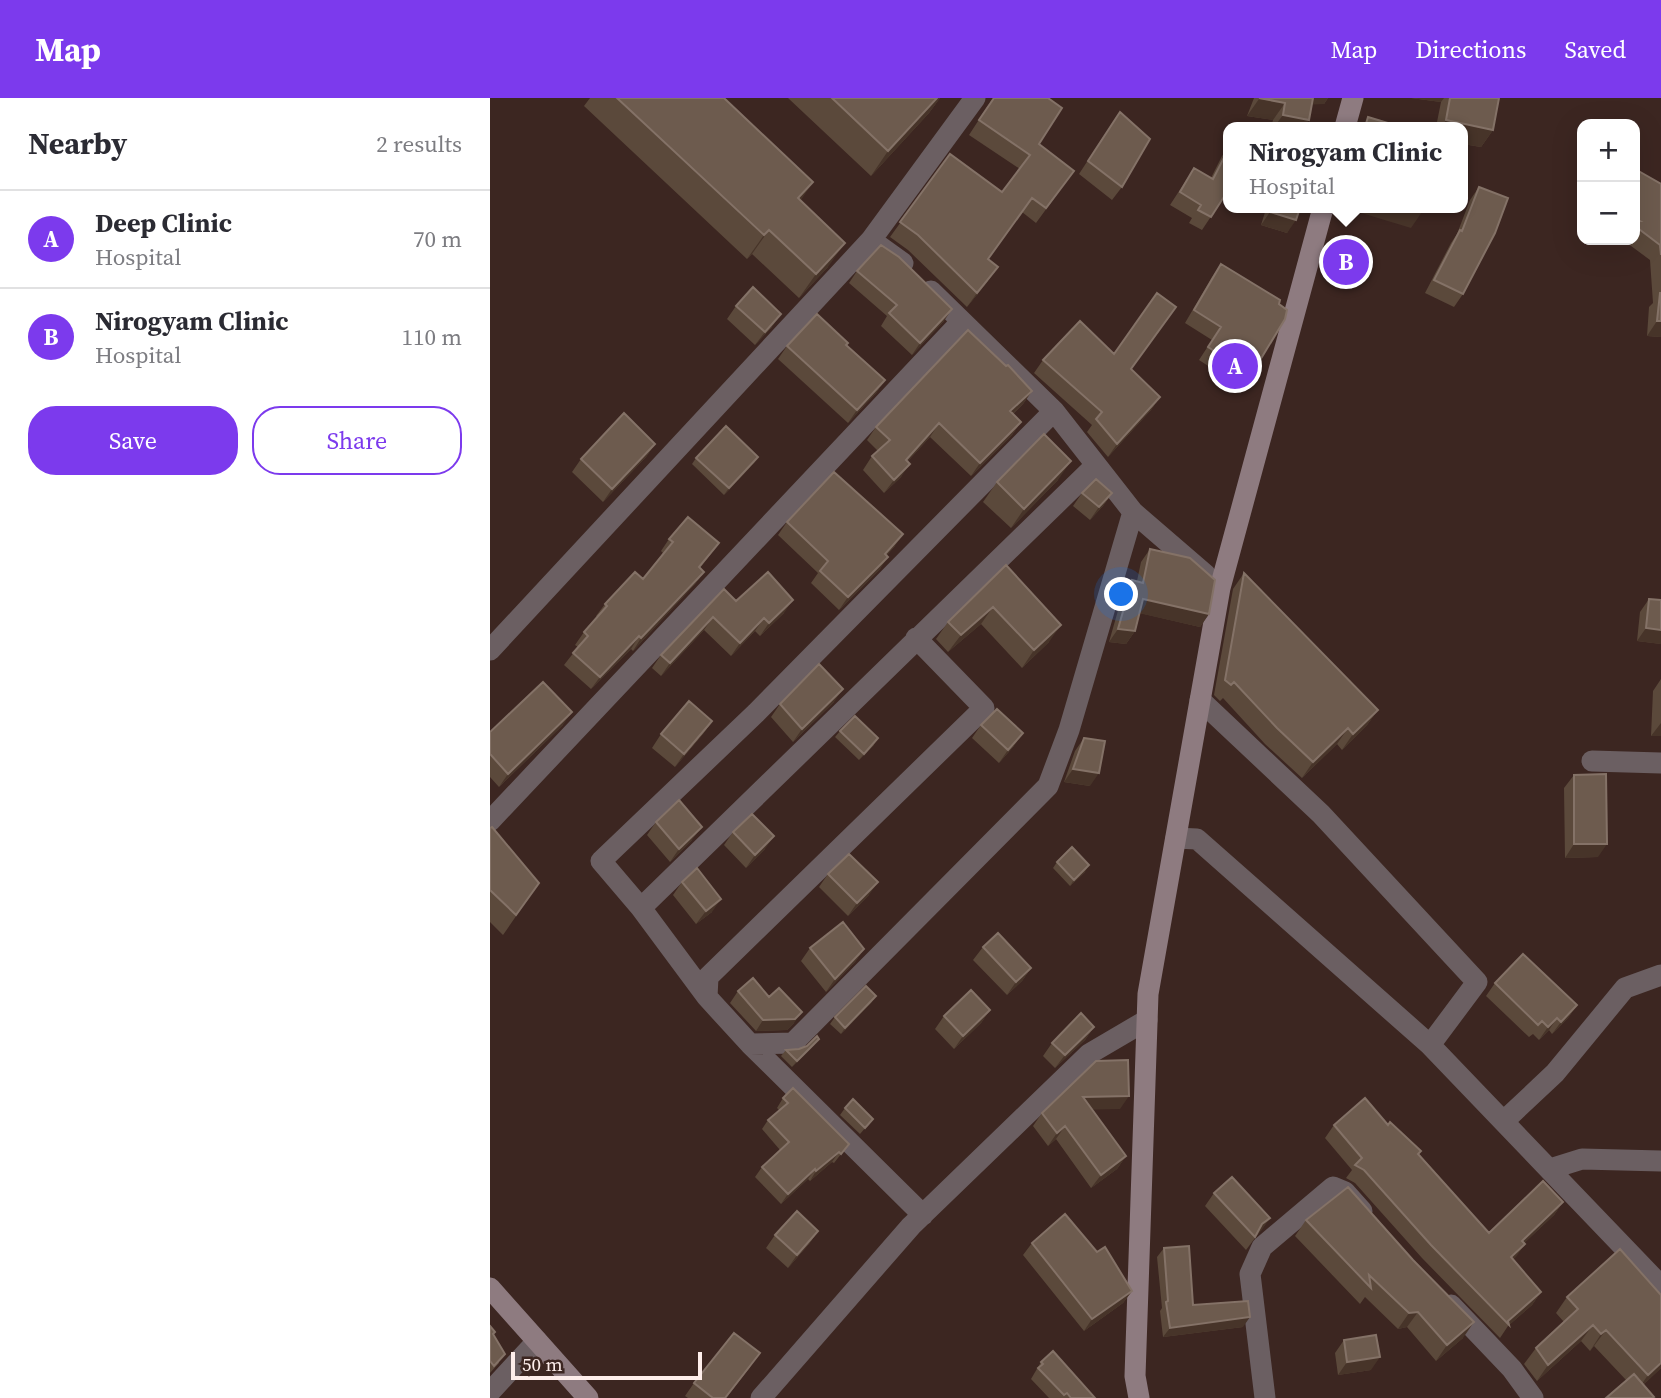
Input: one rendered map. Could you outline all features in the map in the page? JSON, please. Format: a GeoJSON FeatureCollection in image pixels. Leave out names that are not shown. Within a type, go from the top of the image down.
{"type":"FeatureCollection","features":[{"type":"Feature","properties":{"kind":"street"},"geometry":{"type":"LineString","coordinates":[[490,650],[871,240],[975,98]]}},
{"type":"Feature","properties":{"kind":"street"},"geometry":{"type":"LineString","coordinates":[[1346,122],[1353,98]]}},
{"type":"Feature","properties":{"kind":"street"},"geometry":{"type":"LineString","coordinates":[[1139,1398],[1135,1376],[1148,994],[1220,588],[1322,213]]}},
{"type":"Feature","properties":{"kind":"street"},"geometry":{"type":"LineString","coordinates":[[871,240],[899,259],[1054,411],[1133,512],[1220,588]]}},
{"type":"Feature","properties":{"kind":"street"},"geometry":{"type":"LineString","coordinates":[[490,821],[961,322]]}},
{"type":"Feature","properties":{"kind":"street"},"geometry":{"type":"LineString","coordinates":[[923,1215],[750,1044],[707,997],[641,908],[601,861],[756,713],[1054,411]]}},
{"type":"Feature","properties":{"kind":"street"},"geometry":{"type":"LineString","coordinates":[[641,908],[1097,465]]}},
{"type":"Feature","properties":{"kind":"street"},"geometry":{"type":"LineString","coordinates":[[750,1044],[793,1042],[1048,786],[1069,730],[1133,512]]}},
{"type":"Feature","properties":{"kind":"street"},"geometry":{"type":"LineString","coordinates":[[707,997],[708,977],[984,708],[916,638]]}},
{"type":"Feature","properties":{"kind":"street"},"geometry":{"type":"LineString","coordinates":[[1200,700],[1321,814],[1477,982],[1430,1045]]}},
{"type":"Feature","properties":{"kind":"street"},"geometry":{"type":"LineString","coordinates":[[1591,761],[1661,764]]}},
{"type":"Feature","properties":{"kind":"street"},"geometry":{"type":"LineString","coordinates":[[1176,838],[1197,839],[1430,1045],[1661,1286]]}},
{"type":"Feature","properties":{"kind":"street"},"geometry":{"type":"LineString","coordinates":[[1504,1121],[1555,1073],[1625,988],[1661,975]]}},
{"type":"Feature","properties":{"kind":"street"},"geometry":{"type":"LineString","coordinates":[[761,1398],[923,1215],[1089,1054],[1147,1020]]}},
{"type":"Feature","properties":{"kind":"street"},"geometry":{"type":"LineString","coordinates":[[1550,1169],[1582,1159],[1661,1161]]}},
{"type":"Feature","properties":{"kind":"street"},"geometry":{"type":"LineString","coordinates":[[1265,1398],[1250,1274],[1262,1247],[1333,1187],[1345,1192],[1378,1229]]}},
{"type":"Feature","properties":{"kind":"street"},"geometry":{"type":"LineString","coordinates":[[490,1288],[588,1398]]}},
{"type":"Feature","properties":{"kind":"street"},"geometry":{"type":"LineString","coordinates":[[1440,1293],[1512,1368],[1533,1398]]}},
{"type":"Feature","properties":{"kind":"street"},"geometry":{"type":"LineString","coordinates":[[490,1392],[537,1341]]}},
{"type":"Feature","properties":{"kind":"building"},"geometry":{"type":"Polygon","coordinates":[[[617,98],[724,98],[813,182],[798,198],[845,243],[816,274],[769,230],[764,235],[617,98]]]}},
{"type":"Feature","properties":{"kind":"building"},"geometry":{"type":"Polygon","coordinates":[[[832,98],[937,98],[888,151],[832,98]]]}},
{"type":"Feature","properties":{"kind":"building"},"geometry":{"type":"Polygon","coordinates":[[[994,98],[1048,98],[1062,108],[1039,144],[1074,171],[1046,208],[1032,198],[988,259],[998,267],[977,293],[918,235],[900,222],[950,154],[1002,192],[1030,155],[979,120],[994,98]]]}},
{"type":"Feature","properties":{"kind":"building"},"geometry":{"type":"Polygon","coordinates":[[[1259,98],[1313,98],[1309,120],[1283,115],[1285,103],[1259,98]]]}},
{"type":"Feature","properties":{"kind":"building"},"geometry":{"type":"Polygon","coordinates":[[[1450,98],[1499,98],[1493,130],[1468,125],[1468,122],[1446,120],[1450,98]]]}},
{"type":"Feature","properties":{"kind":"building"},"geometry":{"type":"Polygon","coordinates":[[[1120,112],[1150,139],[1122,187],[1088,161],[1120,112]]]}},
{"type":"Feature","properties":{"kind":"building"},"geometry":{"type":"Polygon","coordinates":[[[1368,117],[1384,122],[1366,122],[1368,117]]]}},
{"type":"Feature","properties":{"kind":"building"},"geometry":{"type":"Polygon","coordinates":[[[1223,160],[1223,198],[1211,217],[1198,210],[1201,205],[1180,192],[1194,168],[1213,179],[1223,160]]]}},
{"type":"Feature","properties":{"kind":"building"},"geometry":{"type":"Polygon","coordinates":[[[1640,172],[1661,184],[1661,255],[1660,245],[1640,230],[1640,172]]]}},
{"type":"Feature","properties":{"kind":"building"},"geometry":{"type":"Polygon","coordinates":[[[1479,187],[1508,198],[1495,233],[1463,294],[1434,280],[1460,230],[1462,231],[1479,187]]]}},
{"type":"Feature","properties":{"kind":"building"},"geometry":{"type":"Polygon","coordinates":[[[1273,213],[1298,213],[1296,220],[1273,213]]]}},
{"type":"Feature","properties":{"kind":"building"},"geometry":{"type":"Polygon","coordinates":[[[1339,242],[1363,247],[1358,272],[1333,267],[1339,242]]]}},
{"type":"Feature","properties":{"kind":"building"},"geometry":{"type":"Polygon","coordinates":[[[881,245],[899,257],[952,309],[920,343],[889,313],[897,305],[857,271],[881,245]]]}},
{"type":"Feature","properties":{"kind":"building"},"geometry":{"type":"Polygon","coordinates":[[[1221,264],[1280,300],[1279,304],[1287,310],[1285,319],[1251,375],[1208,347],[1221,327],[1194,310],[1221,264]]]}},
{"type":"Feature","properties":{"kind":"building"},"geometry":{"type":"Polygon","coordinates":[[[753,287],[781,314],[765,332],[736,306],[753,287]]]}},
{"type":"Feature","properties":{"kind":"building"},"geometry":{"type":"Polygon","coordinates":[[[1157,293],[1176,307],[1131,369],[1160,397],[1117,444],[1096,419],[1102,412],[1043,360],[1080,321],[1114,354],[1157,293]]]}},
{"type":"Feature","properties":{"kind":"building"},"geometry":{"type":"Polygon","coordinates":[[[1660,293],[1661,321],[1657,321],[1660,293]]]}},
{"type":"Feature","properties":{"kind":"building"},"geometry":{"type":"Polygon","coordinates":[[[817,314],[885,380],[857,410],[787,346],[817,314]]]}},
{"type":"Feature","properties":{"kind":"building"},"geometry":{"type":"Polygon","coordinates":[[[968,330],[1008,365],[1032,391],[1010,411],[1021,422],[980,463],[939,423],[906,460],[910,464],[894,480],[872,456],[890,440],[876,427],[968,330]]]}},
{"type":"Feature","properties":{"kind":"building"},"geometry":{"type":"Polygon","coordinates":[[[624,413],[655,444],[612,489],[581,459],[624,413]]]}},
{"type":"Feature","properties":{"kind":"building"},"geometry":{"type":"Polygon","coordinates":[[[726,426],[758,457],[729,488],[696,458],[726,426]]]}},
{"type":"Feature","properties":{"kind":"building"},"geometry":{"type":"Polygon","coordinates":[[[1044,434],[1071,461],[1024,509],[997,482],[1044,434]]]}},
{"type":"Feature","properties":{"kind":"building"},"geometry":{"type":"Polygon","coordinates":[[[834,472],[903,534],[885,554],[888,557],[848,597],[820,571],[828,561],[787,522],[834,472]]]}},
{"type":"Feature","properties":{"kind":"building"},"geometry":{"type":"Polygon","coordinates":[[[1096,479],[1112,493],[1099,507],[1082,493],[1096,479]]]}},
{"type":"Feature","properties":{"kind":"building"},"geometry":{"type":"Polygon","coordinates":[[[688,517],[719,543],[699,567],[704,572],[600,677],[573,653],[588,636],[584,632],[607,606],[605,604],[635,572],[643,579],[673,542],[669,539],[688,517]]]}},
{"type":"Feature","properties":{"kind":"building"},"geometry":{"type":"Polygon","coordinates":[[[1150,549],[1190,558],[1215,580],[1209,614],[1143,599],[1135,631],[1118,629],[1132,580],[1143,583],[1150,549]]]}},
{"type":"Feature","properties":{"kind":"building"},"geometry":{"type":"Polygon","coordinates":[[[1006,565],[1061,625],[1034,650],[993,607],[961,635],[948,622],[1006,565]]]}},
{"type":"Feature","properties":{"kind":"building"},"geometry":{"type":"Polygon","coordinates":[[[768,572],[793,600],[769,623],[764,618],[740,643],[713,617],[670,663],[661,655],[724,589],[736,601],[768,572]]]}},
{"type":"Feature","properties":{"kind":"building"},"geometry":{"type":"Polygon","coordinates":[[[1244,573],[1378,710],[1353,734],[1348,728],[1313,762],[1234,682],[1231,685],[1225,680],[1244,573]]]}},
{"type":"Feature","properties":{"kind":"building"},"geometry":{"type":"Polygon","coordinates":[[[1649,599],[1661,600],[1661,630],[1646,628],[1649,599]]]}},
{"type":"Feature","properties":{"kind":"building"},"geometry":{"type":"Polygon","coordinates":[[[819,664],[843,689],[802,729],[780,704],[819,664]]]}},
{"type":"Feature","properties":{"kind":"building"},"geometry":{"type":"Polygon","coordinates":[[[543,682],[572,712],[508,774],[490,754],[490,732],[543,682]]]}},
{"type":"Feature","properties":{"kind":"building"},"geometry":{"type":"Polygon","coordinates":[[[689,701],[712,721],[684,754],[661,734],[689,701]]]}},
{"type":"Feature","properties":{"kind":"building"},"geometry":{"type":"Polygon","coordinates":[[[997,709],[1023,733],[1008,750],[981,725],[997,709]]]}},
{"type":"Feature","properties":{"kind":"building"},"geometry":{"type":"Polygon","coordinates":[[[855,716],[878,738],[864,754],[840,731],[855,716]]]}},
{"type":"Feature","properties":{"kind":"building"},"geometry":{"type":"Polygon","coordinates":[[[1084,738],[1105,741],[1099,773],[1073,769],[1084,738]]]}},
{"type":"Feature","properties":{"kind":"building"},"geometry":{"type":"Polygon","coordinates":[[[1606,774],[1607,844],[1574,844],[1574,775],[1606,774]]]}},
{"type":"Feature","properties":{"kind":"building"},"geometry":{"type":"Polygon","coordinates":[[[679,800],[702,827],[679,849],[656,822],[679,800]]]}},
{"type":"Feature","properties":{"kind":"building"},"geometry":{"type":"Polygon","coordinates":[[[752,814],[774,836],[755,855],[733,832],[752,814]]]}},
{"type":"Feature","properties":{"kind":"building"},"geometry":{"type":"Polygon","coordinates":[[[492,827],[539,883],[516,915],[490,890],[492,827]]]}},
{"type":"Feature","properties":{"kind":"building"},"geometry":{"type":"Polygon","coordinates":[[[1072,847],[1089,865],[1074,880],[1057,862],[1072,847]]]}},
{"type":"Feature","properties":{"kind":"building"},"geometry":{"type":"Polygon","coordinates":[[[849,854],[878,882],[857,903],[828,874],[849,854]]]}},
{"type":"Feature","properties":{"kind":"building"},"geometry":{"type":"Polygon","coordinates":[[[697,868],[721,899],[706,911],[682,882],[697,868]]]}},
{"type":"Feature","properties":{"kind":"building"},"geometry":{"type":"Polygon","coordinates":[[[843,922],[864,949],[835,979],[810,948],[843,922]]]}},
{"type":"Feature","properties":{"kind":"building"},"geometry":{"type":"Polygon","coordinates":[[[998,933],[1031,968],[1016,982],[983,947],[998,933]]]}},
{"type":"Feature","properties":{"kind":"building"},"geometry":{"type":"Polygon","coordinates":[[[1523,954],[1577,1005],[1561,1022],[1557,1018],[1548,1027],[1542,1021],[1538,1025],[1495,983],[1523,954]]]}},
{"type":"Feature","properties":{"kind":"building"},"geometry":{"type":"Polygon","coordinates":[[[753,978],[769,997],[779,988],[802,1012],[795,1019],[763,1020],[738,991],[753,978]]]}},
{"type":"Feature","properties":{"kind":"building"},"geometry":{"type":"Polygon","coordinates":[[[866,986],[876,996],[845,1028],[835,1017],[866,986]]]}},
{"type":"Feature","properties":{"kind":"building"},"geometry":{"type":"Polygon","coordinates":[[[971,990],[990,1010],[963,1036],[944,1016],[971,990]]]}},
{"type":"Feature","properties":{"kind":"building"},"geometry":{"type":"Polygon","coordinates":[[[1081,1013],[1094,1027],[1065,1055],[1052,1043],[1081,1013]]]}},
{"type":"Feature","properties":{"kind":"building"},"geometry":{"type":"Polygon","coordinates":[[[817,1036],[819,1039],[797,1061],[786,1050],[807,1046],[817,1036]]]}},
{"type":"Feature","properties":{"kind":"building"},"geometry":{"type":"Polygon","coordinates":[[[1128,1060],[1129,1096],[1083,1097],[1126,1156],[1101,1175],[1065,1126],[1057,1133],[1042,1113],[1096,1061],[1128,1060]]]}},
{"type":"Feature","properties":{"kind":"building"},"geometry":{"type":"Polygon","coordinates":[[[793,1088],[849,1144],[841,1154],[839,1152],[816,1171],[815,1169],[788,1194],[762,1167],[789,1142],[768,1120],[788,1103],[783,1098],[793,1088]]]}},
{"type":"Feature","properties":{"kind":"building"},"geometry":{"type":"Polygon","coordinates":[[[1365,1098],[1388,1125],[1390,1122],[1421,1151],[1418,1154],[1489,1233],[1543,1181],[1563,1202],[1522,1241],[1525,1244],[1511,1257],[1541,1292],[1508,1321],[1509,1325],[1431,1245],[1364,1170],[1355,1165],[1362,1158],[1334,1125],[1365,1098]]]}},
{"type":"Feature","properties":{"kind":"building"},"geometry":{"type":"Polygon","coordinates":[[[853,1099],[873,1119],[865,1128],[845,1108],[853,1099]]]}},
{"type":"Feature","properties":{"kind":"building"},"geometry":{"type":"Polygon","coordinates":[[[1232,1177],[1270,1218],[1262,1224],[1255,1237],[1214,1193],[1232,1177]]]}},
{"type":"Feature","properties":{"kind":"building"},"geometry":{"type":"Polygon","coordinates":[[[1348,1187],[1413,1260],[1474,1322],[1447,1345],[1418,1312],[1409,1313],[1369,1275],[1371,1288],[1306,1220],[1348,1187]]]}},
{"type":"Feature","properties":{"kind":"building"},"geometry":{"type":"Polygon","coordinates":[[[797,1211],[818,1231],[797,1255],[775,1235],[797,1211]]]}},
{"type":"Feature","properties":{"kind":"building"},"geometry":{"type":"Polygon","coordinates":[[[1065,1214],[1097,1252],[1105,1247],[1132,1291],[1092,1319],[1032,1243],[1065,1214]]]}},
{"type":"Feature","properties":{"kind":"building"},"geometry":{"type":"Polygon","coordinates":[[[1189,1246],[1193,1305],[1248,1301],[1250,1317],[1170,1328],[1164,1248],[1189,1246]]]}},
{"type":"Feature","properties":{"kind":"building"},"geometry":{"type":"Polygon","coordinates":[[[1620,1249],[1661,1295],[1661,1363],[1648,1375],[1606,1330],[1601,1334],[1593,1325],[1548,1365],[1536,1348],[1578,1309],[1567,1297],[1620,1249]]]}},
{"type":"Feature","properties":{"kind":"building"},"geometry":{"type":"Polygon","coordinates":[[[490,1326],[505,1354],[494,1366],[490,1361],[490,1326]]]}},
{"type":"Feature","properties":{"kind":"building"},"geometry":{"type":"Polygon","coordinates":[[[734,1333],[760,1353],[725,1398],[713,1398],[694,1383],[734,1333]]]}},
{"type":"Feature","properties":{"kind":"building"},"geometry":{"type":"Polygon","coordinates":[[[1376,1335],[1380,1357],[1347,1362],[1344,1340],[1376,1335]]]}},
{"type":"Feature","properties":{"kind":"building"},"geometry":{"type":"Polygon","coordinates":[[[1053,1351],[1095,1398],[1071,1398],[1067,1393],[1064,1395],[1038,1368],[1053,1351]]]}},
{"type":"Feature","properties":{"kind":"building"},"geometry":{"type":"Polygon","coordinates":[[[1634,1374],[1654,1397],[1606,1398],[1634,1374]]]}},
{"type":"Feature","properties":{"kind":"place","name":"Nirogyam Clinic"},"geometry":{"type":"Point","coordinates":[1346,262]}},
{"type":"Feature","properties":{"kind":"place","name":"Deep Clinic"},"geometry":{"type":"Point","coordinates":[1235,366]}}]}
